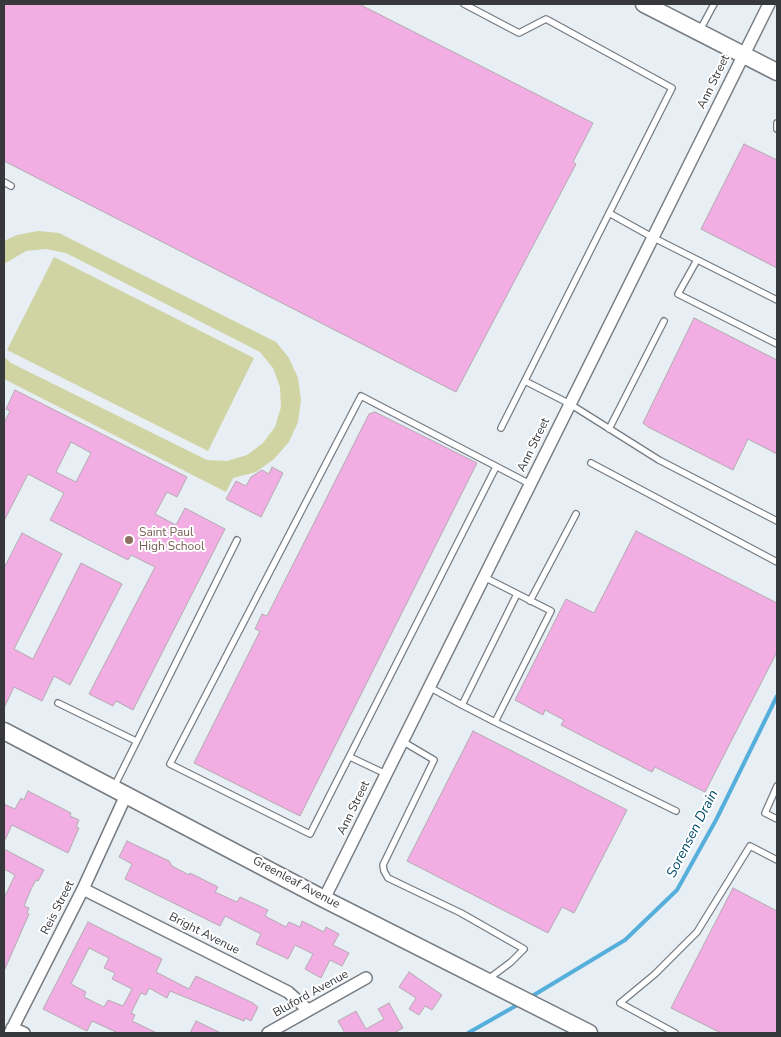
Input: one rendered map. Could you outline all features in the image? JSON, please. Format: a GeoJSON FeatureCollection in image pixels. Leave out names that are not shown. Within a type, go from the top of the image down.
{"type":"FeatureCollection","features":[{"type":"Feature","properties":{"kind":"main road"},"geometry":{"type":"LineString","coordinates":[[644,4],[777,72]]}},
{"type":"Feature","properties":{"kind":"main road","name":"Greenleaf Avenue"},"geometry":{"type":"LineString","coordinates":[[4,731],[120,790],[324,899],[589,1033]]}},
{"type":"Feature","properties":{"kind":"street","name":"Ann Street"},"geometry":{"type":"LineString","coordinates":[[324,899],[769,4]]}},
{"type":"Feature","properties":{"kind":"street","name":"Reis Street"},"geometry":{"type":"LineString","coordinates":[[11,1030],[83,889],[120,790]]}},
{"type":"Feature","properties":{"kind":"street","name":"Bright Avenue"},"geometry":{"type":"LineString","coordinates":[[83,889],[288,992],[308,1010]]}},
{"type":"Feature","properties":{"kind":"street","name":"Bluford Avenue"},"geometry":{"type":"LineString","coordinates":[[268,1033],[366,978]]}},
{"type":"Feature","properties":{"kind":"street"},"geometry":{"type":"LineString","coordinates":[[11,1030],[24,1033]]}},
{"type":"Feature","properties":{"kind":"lane"},"geometry":{"type":"LineString","coordinates":[[464,4],[519,33],[546,19],[672,88],[501,428]]}},
{"type":"Feature","properties":{"kind":"lane"},"geometry":{"type":"LineString","coordinates":[[699,32],[714,4]]}},
{"type":"Feature","properties":{"kind":"lane"},"geometry":{"type":"LineString","coordinates":[[777,123],[777,129]]}},
{"type":"Feature","properties":{"kind":"lane"},"geometry":{"type":"LineString","coordinates":[[4,182],[12,186]]}},
{"type":"Feature","properties":{"kind":"lane"},"geometry":{"type":"LineString","coordinates":[[609,213],[652,237],[777,300]]}},
{"type":"Feature","properties":{"kind":"lane"},"geometry":{"type":"LineString","coordinates":[[697,260],[678,294],[777,344]]}},
{"type":"Feature","properties":{"kind":"lane"},"geometry":{"type":"LineString","coordinates":[[609,429],[664,321]]}},
{"type":"Feature","properties":{"kind":"lane"},"geometry":{"type":"LineString","coordinates":[[525,381],[570,404],[659,460],[777,521]]}},
{"type":"Feature","properties":{"kind":"lane"},"geometry":{"type":"LineString","coordinates":[[496,467],[310,834],[170,764],[361,396],[530,484]]}},
{"type":"Feature","properties":{"kind":"lane"},"geometry":{"type":"LineString","coordinates":[[591,463],[777,562]]}},
{"type":"Feature","properties":{"kind":"lane"},"geometry":{"type":"LineString","coordinates":[[530,601],[576,514]]}},
{"type":"Feature","properties":{"kind":"lane"},"geometry":{"type":"LineString","coordinates":[[120,790],[136,741],[237,540]]}},
{"type":"Feature","properties":{"kind":"lane"},"geometry":{"type":"LineString","coordinates":[[484,577],[551,611],[494,722]]}},
{"type":"Feature","properties":{"kind":"lane"},"geometry":{"type":"LineString","coordinates":[[462,705],[517,594]]}},
{"type":"Feature","properties":{"kind":"lane"},"geometry":{"type":"LineString","coordinates":[[429,687],[494,722],[676,811]]}},
{"type":"Feature","properties":{"kind":"lane"},"geometry":{"type":"LineString","coordinates":[[58,703],[136,741]]}},
{"type":"Feature","properties":{"kind":"lane"},"geometry":{"type":"LineString","coordinates":[[402,741],[434,760],[383,865],[384,871],[388,878],[461,913],[524,949],[489,983]]}},
{"type":"Feature","properties":{"kind":"lane"},"geometry":{"type":"LineString","coordinates":[[350,757],[386,774]]}},
{"type":"Feature","properties":{"kind":"lane"},"geometry":{"type":"LineString","coordinates":[[777,786],[765,813],[777,819]]}},
{"type":"Feature","properties":{"kind":"lane"},"geometry":{"type":"LineString","coordinates":[[675,1033],[620,1003],[656,974],[697,932],[750,846],[777,860]]}},
{"type":"Feature","properties":{"kind":"green space"},"geometry":{"type":"Polygon","coordinates":[[[38,231],[59,233],[276,342],[289,358],[298,378],[301,400],[298,422],[289,442],[274,459],[256,472],[233,478],[226,492],[4,379],[4,357],[11,363],[207,460],[227,461],[247,455],[263,443],[275,427],[281,407],[280,387],[273,368],[260,352],[66,253],[46,249],[26,251],[4,264],[4,241],[17,235],[38,231]]]}},
{"type":"Feature","properties":{"kind":"green space"},"geometry":{"type":"Polygon","coordinates":[[[54,257],[254,358],[208,451],[7,350],[54,257]]]}},
{"type":"Feature","properties":{"kind":"building"},"geometry":{"type":"Polygon","coordinates":[[[4,4],[359,4],[593,123],[573,162],[576,164],[456,392],[4,161],[4,4]]]}},
{"type":"Feature","properties":{"kind":"building"},"geometry":{"type":"Polygon","coordinates":[[[744,144],[777,160],[777,268],[701,229],[744,144]]]}},
{"type":"Feature","properties":{"kind":"building"},"geometry":{"type":"Polygon","coordinates":[[[694,318],[777,360],[777,454],[748,439],[733,470],[643,423],[694,318]]]}},
{"type":"Feature","properties":{"kind":"building"},"geometry":{"type":"Polygon","coordinates":[[[15,390],[187,477],[177,497],[167,492],[155,514],[176,525],[185,508],[225,529],[133,710],[116,701],[113,706],[89,694],[155,567],[131,555],[128,560],[50,520],[64,493],[28,474],[4,521],[4,423],[10,411],[6,409],[15,390]],[[71,442],[56,472],[76,482],[91,453],[71,442]]]}},
{"type":"Feature","properties":{"kind":"building"},"geometry":{"type":"Polygon","coordinates":[[[375,412],[477,463],[300,816],[194,763],[260,631],[255,629],[262,614],[267,616],[369,414],[375,412]]]}},
{"type":"Feature","properties":{"kind":"building"},"geometry":{"type":"Polygon","coordinates":[[[272,467],[283,473],[261,517],[226,499],[236,481],[246,486],[251,477],[262,470],[269,474],[272,467]]]}},
{"type":"Feature","properties":{"kind":"building"},"geometry":{"type":"Polygon","coordinates":[[[636,531],[777,603],[777,652],[705,792],[655,767],[652,772],[561,725],[564,720],[545,710],[543,715],[515,700],[566,599],[594,613],[636,531]]]}},
{"type":"Feature","properties":{"kind":"building"},"geometry":{"type":"Polygon","coordinates":[[[22,533],[62,554],[14,649],[33,659],[81,563],[122,584],[70,685],[54,676],[42,701],[14,687],[4,708],[4,568],[22,533]]]}},
{"type":"Feature","properties":{"kind":"building"},"geometry":{"type":"Polygon","coordinates":[[[473,731],[627,810],[574,913],[562,907],[548,933],[407,861],[473,731]]]}},
{"type":"Feature","properties":{"kind":"building"},"geometry":{"type":"Polygon","coordinates":[[[28,791],[71,813],[70,816],[79,820],[76,827],[79,828],[68,853],[12,825],[4,842],[4,804],[15,809],[21,798],[24,800],[28,791]]]}},
{"type":"Feature","properties":{"kind":"building"},"geometry":{"type":"Polygon","coordinates":[[[127,841],[169,861],[172,866],[189,875],[190,873],[218,887],[215,892],[237,902],[240,897],[268,910],[265,916],[286,927],[289,922],[300,927],[302,921],[324,932],[326,927],[339,934],[333,945],[349,953],[342,966],[330,960],[321,978],[305,969],[313,954],[295,945],[288,959],[256,944],[261,934],[225,916],[220,926],[125,879],[132,864],[119,857],[127,841]]]}},
{"type":"Feature","properties":{"kind":"building"},"geometry":{"type":"Polygon","coordinates":[[[4,849],[44,870],[32,887],[24,906],[29,908],[27,913],[29,914],[4,971],[4,898],[15,875],[4,869],[4,849]]]}},
{"type":"Feature","properties":{"kind":"building"},"geometry":{"type":"Polygon","coordinates":[[[733,888],[777,911],[777,1033],[721,1033],[671,1008],[733,888]]]}},
{"type":"Feature","properties":{"kind":"building"},"geometry":{"type":"Polygon","coordinates":[[[88,922],[162,959],[156,972],[189,989],[196,976],[258,1007],[251,1021],[245,1018],[244,1021],[170,991],[167,998],[149,988],[146,995],[141,993],[131,1013],[135,1015],[132,1021],[157,1033],[118,1033],[92,1021],[87,1031],[43,1009],[88,922]],[[89,948],[71,984],[86,992],[84,997],[104,1007],[108,1000],[123,1006],[132,989],[112,979],[115,973],[104,968],[109,958],[89,948]]]}},
{"type":"Feature","properties":{"kind":"building"},"geometry":{"type":"Polygon","coordinates":[[[409,972],[442,995],[432,1010],[425,1006],[419,1015],[409,1009],[416,998],[399,987],[409,972]]]}},
{"type":"Feature","properties":{"kind":"building"},"geometry":{"type":"Polygon","coordinates":[[[389,1003],[403,1028],[394,1033],[345,1033],[338,1021],[356,1011],[366,1029],[384,1019],[378,1009],[389,1003]]]}},
{"type":"Feature","properties":{"kind":"building"},"geometry":{"type":"Polygon","coordinates":[[[196,1021],[221,1033],[190,1033],[196,1021]]]}},
{"type":"Feature","properties":{"kind":"waterway","name":"Sorensen Drain"},"geometry":{"type":"LineString","coordinates":[[529,998],[625,940],[677,890],[716,820],[777,696]]}},
{"type":"Feature","properties":{"kind":"waterway","name":"Sorensen Drain"},"geometry":{"type":"LineString","coordinates":[[468,1033],[519,1004]]}},
{"type":"Feature","properties":{"kind":"place","name":"Saint Paul High School"},"geometry":{"type":"Point","coordinates":[129,540]}}]}
